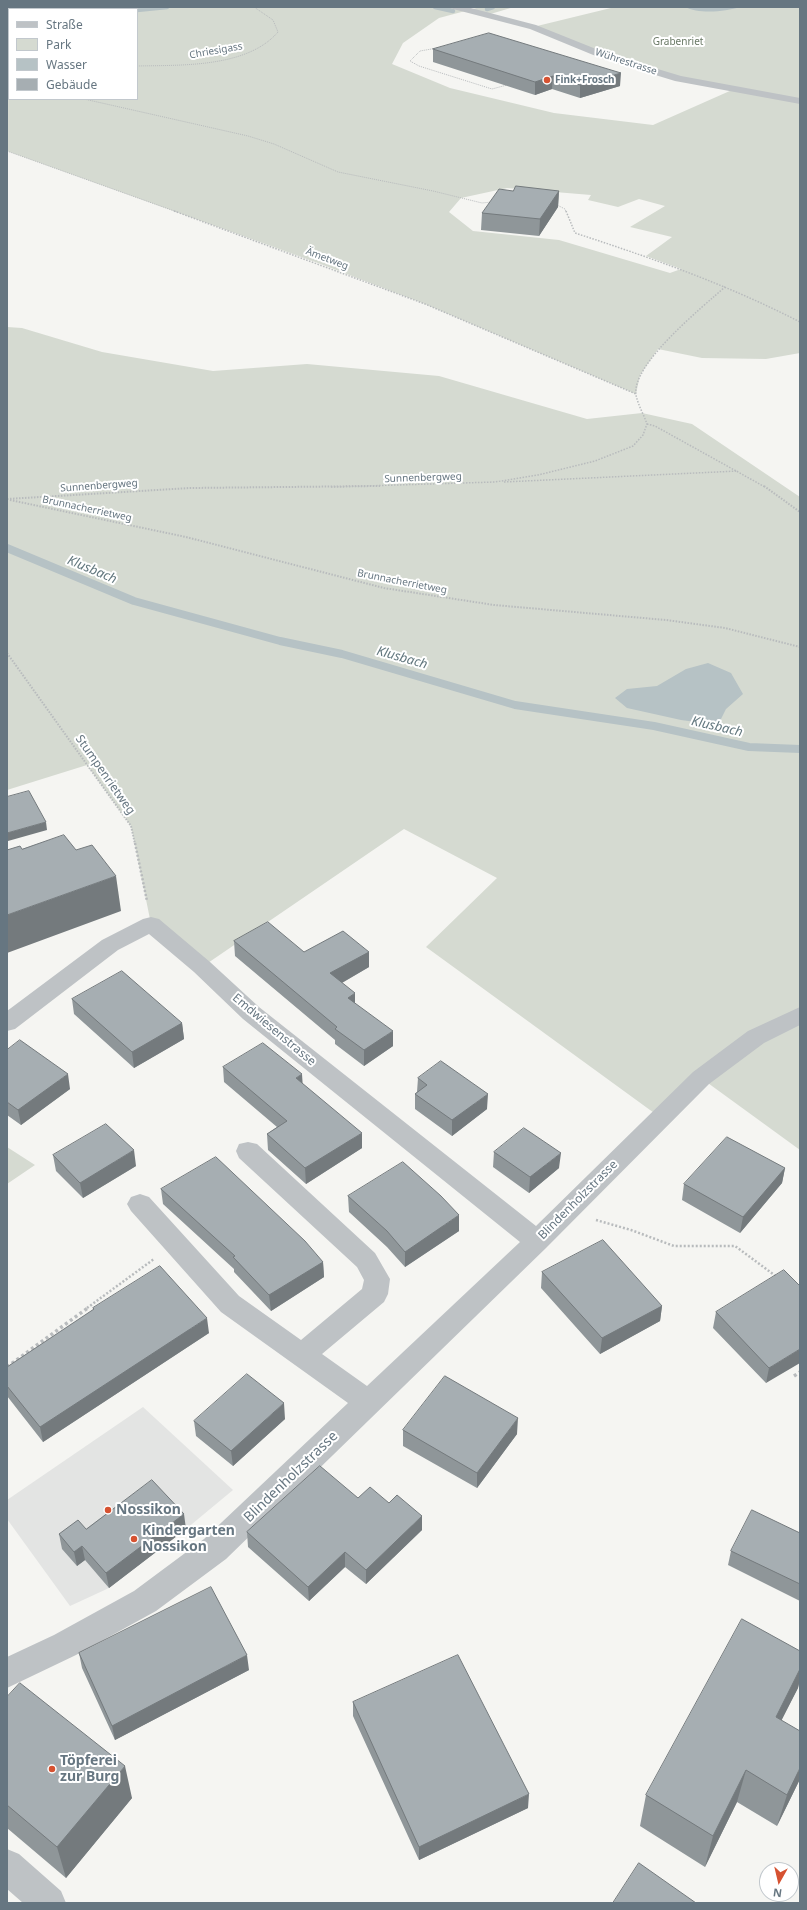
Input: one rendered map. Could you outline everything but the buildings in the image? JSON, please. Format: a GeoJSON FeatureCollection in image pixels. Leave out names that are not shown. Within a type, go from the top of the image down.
{"type":"FeatureCollection","features":[{"type":"Feature","properties":{"kind":"street","name":"Wührestrasse"},"geometry":{"type":"LineString","coordinates":[[456,7],[533,27],[607,57],[679,79],[800,101]]}},
{"type":"Feature","properties":{"kind":"street"},"geometry":{"type":"LineString","coordinates":[[7,1023],[110,945],[152,924]]}},
{"type":"Feature","properties":{"kind":"street","name":"Emdwiesenstrasse"},"geometry":{"type":"LineString","coordinates":[[152,924],[202,967],[251,1013],[537,1241]]}},
{"type":"Feature","properties":{"kind":"street","name":"Blindenholzstrasse"},"geometry":{"type":"LineString","coordinates":[[7,1673],[65,1645],[145,1601],[215,1549],[566,1213],[701,1078],[756,1037],[800,1014]]}},
{"type":"Feature","properties":{"kind":"street"},"geometry":{"type":"LineString","coordinates":[[248,1151],[366,1260],[377,1279],[375,1294],[302,1355]]}},
{"type":"Feature","properties":{"kind":"street"},"geometry":{"type":"LineString","coordinates":[[140,1204],[230,1304],[368,1402]]}},
{"type":"Feature","properties":{"kind":"street"},"geometry":{"type":"LineString","coordinates":[[7,1866],[49,1903]]}},
{"type":"Feature","properties":{"kind":"path","name":"Chriesigass"},"geometry":{"type":"LineString","coordinates":[[138,66],[166,65],[224,58],[260,48],[270,41],[278,32],[278,25],[274,19],[254,7]]}},
{"type":"Feature","properties":{"kind":"path"},"geometry":{"type":"LineString","coordinates":[[446,46],[419,51],[413,55],[410,61],[419,66],[492,89],[507,85]]}},
{"type":"Feature","properties":{"kind":"path"},"geometry":{"type":"LineString","coordinates":[[88,100],[248,136],[274,144],[338,172],[433,191],[482,203],[496,202]]}},
{"type":"Feature","properties":{"kind":"path","name":"Ämetweg"},"geometry":{"type":"LineString","coordinates":[[7,151],[418,302],[636,394]]}},
{"type":"Feature","properties":{"kind":"path"},"geometry":{"type":"LineString","coordinates":[[550,203],[565,209],[575,233],[667,263],[726,286],[769,305],[800,322]]}},
{"type":"Feature","properties":{"kind":"path"},"geometry":{"type":"LineString","coordinates":[[726,286],[658,348],[640,375],[636,394],[647,424],[655,426],[738,471],[762,485],[800,512]]}},
{"type":"Feature","properties":{"kind":"path","name":"Sunnenbergweg"},"geometry":{"type":"LineString","coordinates":[[7,500],[105,492],[190,488],[391,486],[495,482],[538,476],[595,460],[633,446],[643,435],[647,424]]}},
{"type":"Feature","properties":{"kind":"path"},"geometry":{"type":"LineString","coordinates":[[495,482],[539,482],[738,471]]}},
{"type":"Feature","properties":{"kind":"path","name":"Brunnacherrietweg"},"geometry":{"type":"LineString","coordinates":[[7,500],[186,537],[384,588],[494,605],[605,616],[666,620],[725,628],[800,647]]}},
{"type":"Feature","properties":{"kind":"path","name":"Stumpenrietweg"},"geometry":{"type":"LineString","coordinates":[[7,653],[130,826],[152,924]]}},
{"type":"Feature","properties":{"kind":"path"},"geometry":{"type":"LineString","coordinates":[[566,1213],[631,1230],[674,1246],[735,1246],[780,1279]]}},
{"type":"Feature","properties":{"kind":"path"},"geometry":{"type":"LineString","coordinates":[[7,1366],[175,1243]]}},
{"type":"Feature","properties":{"kind":"path"},"geometry":{"type":"LineString","coordinates":[[794,1376],[800,1372]]}},
{"type":"Feature","properties":{"kind":"shaded area","name":"Nossikon"},"geometry":{"type":"Polygon","coordinates":[[[143,1407],[233,1490],[186,1529],[109,1588],[70,1606],[7,1519],[7,1500],[143,1407]]]}},
{"type":"Feature","properties":{"kind":"green space","name":"Grabenriet"},"geometry":{"type":"Polygon","coordinates":[[[7,7],[456,7],[469,10],[439,18],[403,43],[392,64],[450,88],[554,113],[653,125],[732,90],[632,65],[533,27],[615,7],[800,7],[800,353],[766,359],[702,358],[658,349],[640,375],[636,394],[425,304],[318,263],[7,151],[7,7]],[[507,188],[461,198],[449,212],[473,231],[559,240],[670,273],[681,269],[646,256],[672,237],[630,227],[665,206],[639,199],[618,207],[588,200],[591,195],[507,188]]]}},
{"type":"Feature","properties":{"kind":"green space"},"geometry":{"type":"Polygon","coordinates":[[[480,7],[514,7],[487,15],[469,10],[480,7]]]}},
{"type":"Feature","properties":{"kind":"green space"},"geometry":{"type":"Polygon","coordinates":[[[7,327],[22,328],[102,352],[213,371],[307,364],[439,376],[587,419],[642,413],[692,424],[800,497],[800,1150],[701,1078],[661,1118],[426,947],[497,878],[404,829],[202,967],[151,924],[131,826],[87,765],[7,790],[7,327]]]}},
{"type":"Feature","properties":{"kind":"green space"},"geometry":{"type":"Polygon","coordinates":[[[7,1147],[35,1165],[7,1184],[7,1147]]]}},
{"type":"Feature","properties":{"kind":"water"},"geometry":{"type":"Polygon","coordinates":[[[685,7],[740,7],[712,12],[697,11],[685,7]]]}},
{"type":"Feature","properties":{"kind":"water"},"geometry":{"type":"Polygon","coordinates":[[[708,663],[731,673],[743,694],[726,709],[718,725],[681,720],[627,708],[615,698],[627,689],[657,686],[686,669],[708,663]]]}},
{"type":"Feature","properties":{"kind":"waterway"},"geometry":{"type":"LineString","coordinates":[[138,10],[167,7]]}},
{"type":"Feature","properties":{"kind":"waterway"},"geometry":{"type":"LineString","coordinates":[[435,7],[453,11]]}},
{"type":"Feature","properties":{"kind":"waterway"},"geometry":{"type":"LineString","coordinates":[[487,9],[493,7]]}},
{"type":"Feature","properties":{"kind":"waterway","name":"Klusbach"},"geometry":{"type":"LineString","coordinates":[[7,548],[134,601],[280,641],[342,654],[515,705],[654,726],[749,747],[800,749]]}},
{"type":"Feature","properties":{"kind":"place","name":"Fink+Frosch"},"geometry":{"type":"Point","coordinates":[547,80]}},
{"type":"Feature","properties":{"kind":"place","name":"Nossikon"},"geometry":{"type":"Point","coordinates":[108,1510]}},
{"type":"Feature","properties":{"kind":"place","name":"Kindergarten Nossikon"},"geometry":{"type":"Point","coordinates":[134,1539]}},
{"type":"Feature","properties":{"kind":"place","name":"Töpferei zur Burg"},"geometry":{"type":"Point","coordinates":[52,1769]}}]}
